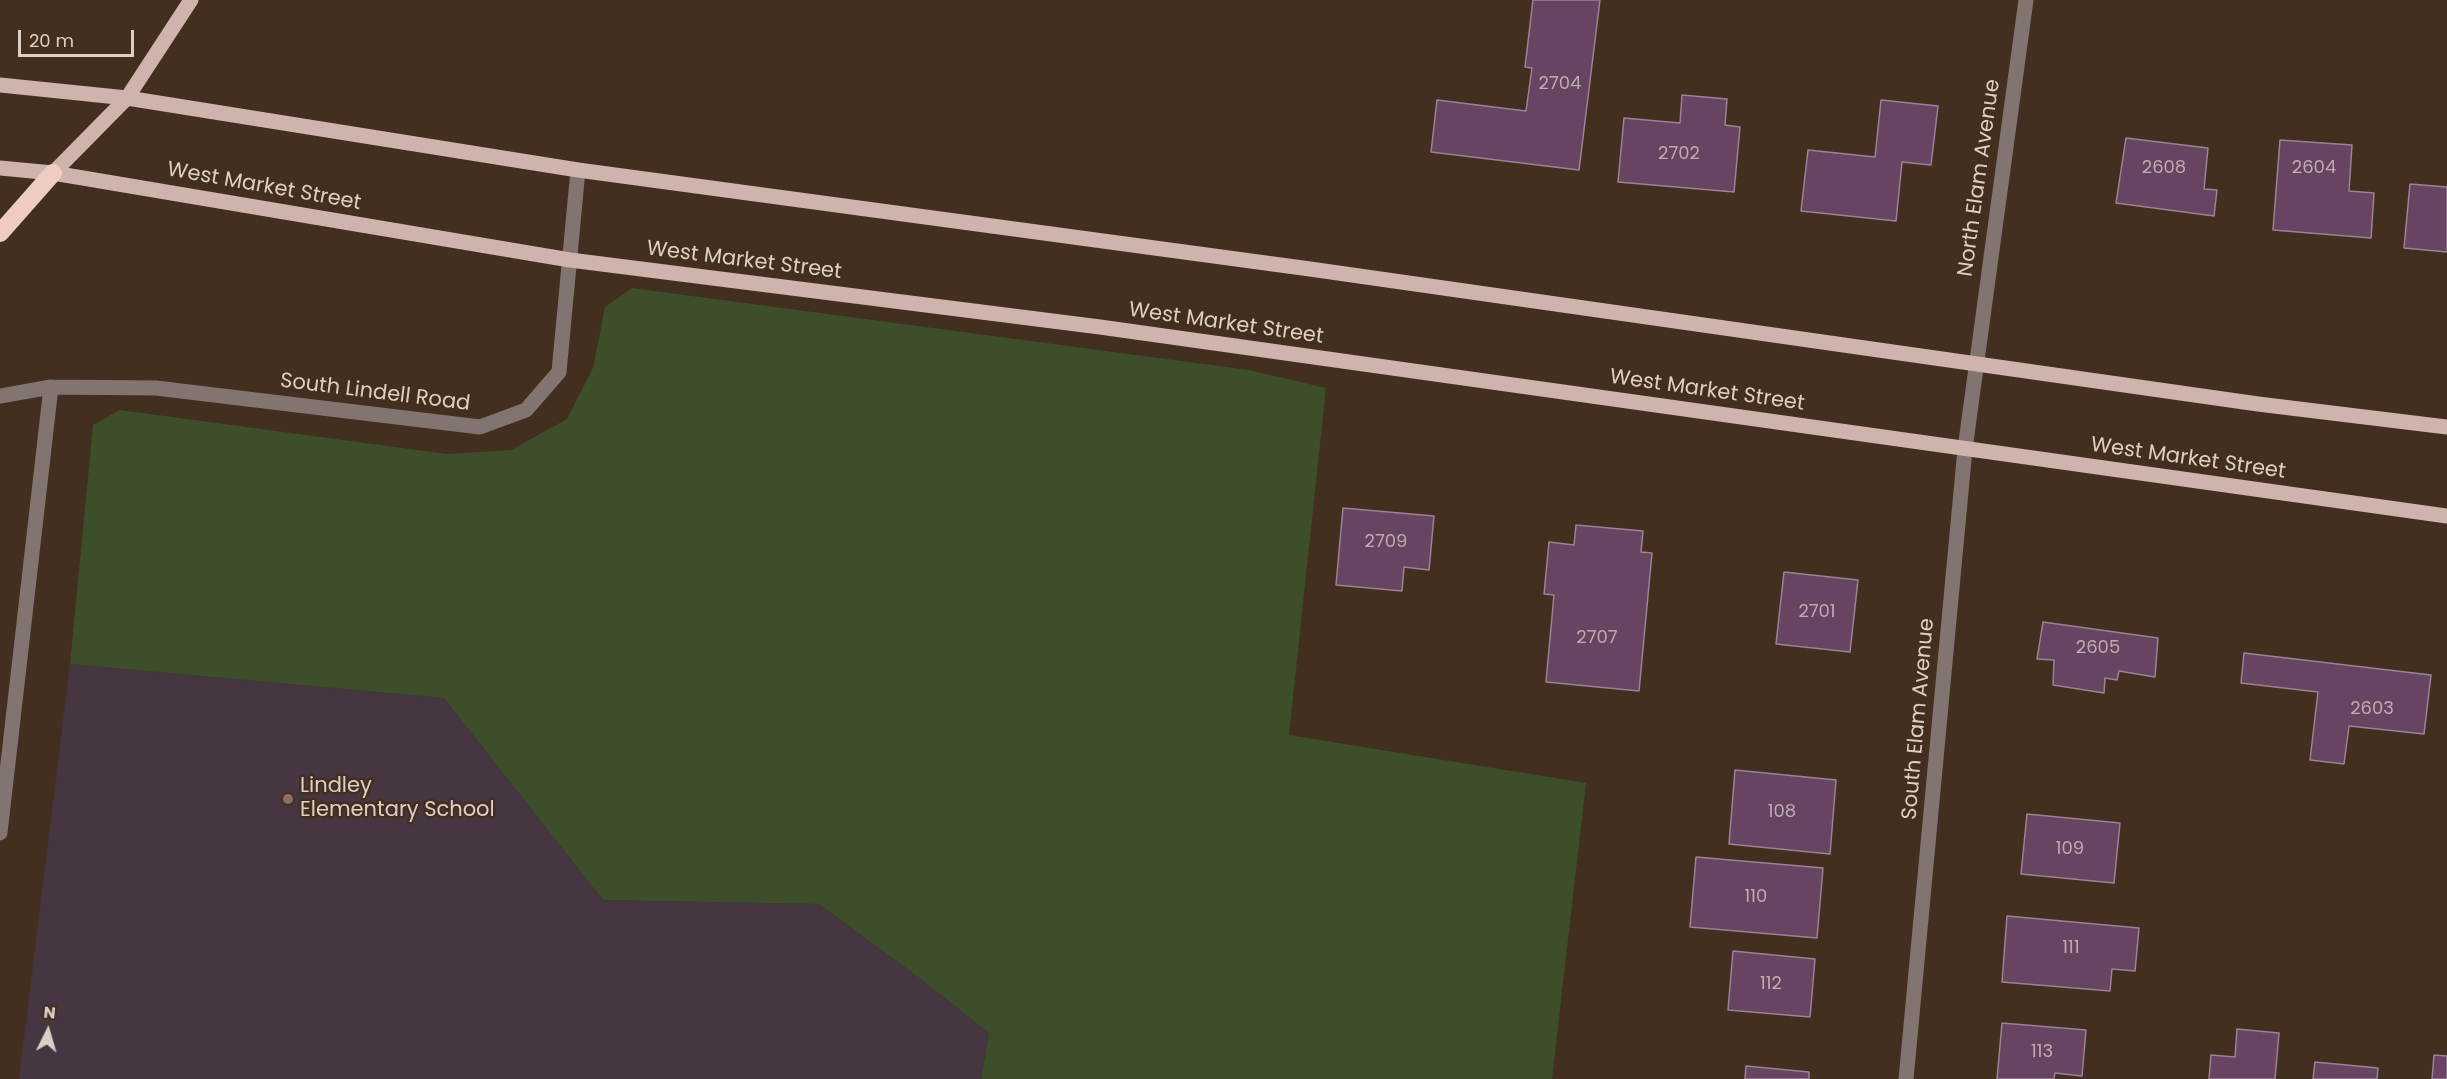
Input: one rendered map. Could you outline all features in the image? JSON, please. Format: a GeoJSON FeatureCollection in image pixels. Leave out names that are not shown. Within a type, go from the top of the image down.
{"type":"FeatureCollection","features":[{"type":"Feature","properties":{"kind":"highway"},"geometry":{"type":"LineString","coordinates":[[0,233],[53,173]]}},
{"type":"Feature","properties":{"kind":"main road"},"geometry":{"type":"LineString","coordinates":[[53,173],[127,98],[191,0]]}},
{"type":"Feature","properties":{"kind":"main road"},"geometry":{"type":"LineString","coordinates":[[0,85],[127,98],[578,170],[1976,362],[2258,404],[2447,427]]}},
{"type":"Feature","properties":{"kind":"main road","name":"West Market Street"},"geometry":{"type":"LineString","coordinates":[[0,168],[53,173],[570,260],[1100,327],[2447,516]]}},
{"type":"Feature","properties":{"kind":"street","name":"North Elam Avenue"},"geometry":{"type":"LineString","coordinates":[[1976,362],[2026,0]]}},
{"type":"Feature","properties":{"kind":"street","name":"South Lindell Road"},"geometry":{"type":"LineString","coordinates":[[0,396],[51,387],[156,388],[480,427],[526,410],[559,372],[578,170]]}},
{"type":"Feature","properties":{"kind":"street","name":"South Elam Avenue"},"geometry":{"type":"LineString","coordinates":[[1906,1079],[1965,449],[1976,362]]}},
{"type":"Feature","properties":{"kind":"street"},"geometry":{"type":"LineString","coordinates":[[0,833],[51,387]]}},
{"type":"Feature","properties":{"kind":"shaded area","name":"Lindley Elementary School"},"geometry":{"type":"Polygon","coordinates":[[[70,664],[444,698],[603,900],[819,904],[917,976],[989,1033],[981,1079],[19,1079],[70,664]]]}},
{"type":"Feature","properties":{"kind":"green space"},"geometry":{"type":"Polygon","coordinates":[[[632,288],[1249,370],[1326,388],[1289,735],[1586,783],[1552,1079],[981,1079],[989,1033],[917,976],[819,904],[603,900],[444,698],[70,664],[93,425],[120,410],[447,454],[511,450],[567,419],[593,368],[605,307],[632,288]]]}},
{"type":"Feature","properties":{"kind":"building"},"geometry":{"type":"Polygon","coordinates":[[[1533,0],[1600,0],[1579,170],[1431,152],[1437,100],[1526,111],[1532,68],[1525,67],[1533,0]]]}},
{"type":"Feature","properties":{"kind":"building"},"geometry":{"type":"Polygon","coordinates":[[[1682,95],[1727,99],[1725,125],[1740,127],[1734,192],[1618,182],[1624,118],[1680,123],[1682,95]]]}},
{"type":"Feature","properties":{"kind":"building"},"geometry":{"type":"Polygon","coordinates":[[[1881,100],[1938,106],[1931,165],[1902,162],[1896,221],[1801,211],[1808,150],[1875,157],[1881,100]]]}},
{"type":"Feature","properties":{"kind":"building"},"geometry":{"type":"Polygon","coordinates":[[[2126,138],[2208,148],[2204,189],[2217,190],[2214,216],[2116,203],[2126,138]]]}},
{"type":"Feature","properties":{"kind":"building"},"geometry":{"type":"Polygon","coordinates":[[[2280,140],[2352,145],[2349,191],[2374,193],[2371,238],[2273,230],[2280,140]]]}},
{"type":"Feature","properties":{"kind":"building"},"geometry":{"type":"Polygon","coordinates":[[[2410,184],[2447,187],[2447,252],[2404,248],[2410,184]]]}},
{"type":"Feature","properties":{"kind":"building"},"geometry":{"type":"Polygon","coordinates":[[[1343,508],[1434,516],[1429,570],[1404,567],[1402,591],[1336,585],[1343,508]]]}},
{"type":"Feature","properties":{"kind":"building"},"geometry":{"type":"Polygon","coordinates":[[[1576,525],[1643,531],[1641,552],[1652,553],[1639,691],[1546,682],[1554,595],[1544,594],[1549,542],[1574,545],[1576,525]]]}},
{"type":"Feature","properties":{"kind":"building"},"geometry":{"type":"Polygon","coordinates":[[[1784,572],[1858,580],[1850,652],[1776,644],[1784,572]]]}},
{"type":"Feature","properties":{"kind":"building"},"geometry":{"type":"Polygon","coordinates":[[[2043,622],[2158,638],[2155,677],[2119,671],[2117,680],[2105,678],[2104,693],[2053,685],[2054,660],[2037,659],[2043,622]]]}},
{"type":"Feature","properties":{"kind":"building"},"geometry":{"type":"Polygon","coordinates":[[[2244,653],[2431,675],[2424,734],[2349,726],[2344,764],[2310,760],[2318,692],[2241,683],[2244,653]]]}},
{"type":"Feature","properties":{"kind":"building"},"geometry":{"type":"Polygon","coordinates":[[[1735,770],[1836,780],[1830,854],[1729,844],[1735,770]]]}},
{"type":"Feature","properties":{"kind":"building"},"geometry":{"type":"Polygon","coordinates":[[[2027,814],[2120,823],[2114,883],[2021,874],[2027,814]]]}},
{"type":"Feature","properties":{"kind":"building"},"geometry":{"type":"Polygon","coordinates":[[[1696,857],[1823,868],[1817,938],[1690,927],[1696,857]]]}},
{"type":"Feature","properties":{"kind":"building"},"geometry":{"type":"Polygon","coordinates":[[[2007,916],[2139,928],[2135,971],[2112,969],[2110,991],[2002,982],[2007,916]]]}},
{"type":"Feature","properties":{"kind":"building"},"geometry":{"type":"Polygon","coordinates":[[[1733,951],[1815,959],[1810,1017],[1728,1010],[1733,951]]]}},
{"type":"Feature","properties":{"kind":"building"},"geometry":{"type":"Polygon","coordinates":[[[2002,1023],[2086,1030],[2082,1076],[2055,1073],[2054,1079],[1997,1079],[2002,1023]]]}},
{"type":"Feature","properties":{"kind":"building"},"geometry":{"type":"Polygon","coordinates":[[[2237,1029],[2279,1033],[2275,1079],[2209,1079],[2211,1055],[2235,1057],[2237,1029]]]}},
{"type":"Feature","properties":{"kind":"building"},"geometry":{"type":"Polygon","coordinates":[[[2434,1055],[2447,1056],[2447,1079],[2432,1079],[2434,1055]]]}},
{"type":"Feature","properties":{"kind":"building"},"geometry":{"type":"Polygon","coordinates":[[[2315,1062],[2378,1068],[2377,1079],[2313,1079],[2315,1062]]]}},
{"type":"Feature","properties":{"kind":"building"},"geometry":{"type":"Polygon","coordinates":[[[1746,1066],[1809,1072],[1809,1079],[1745,1079],[1746,1066]]]}},
{"type":"Feature","properties":{"kind":"place","name":"Lindley Elementary School"},"geometry":{"type":"Point","coordinates":[288,799]}}]}
